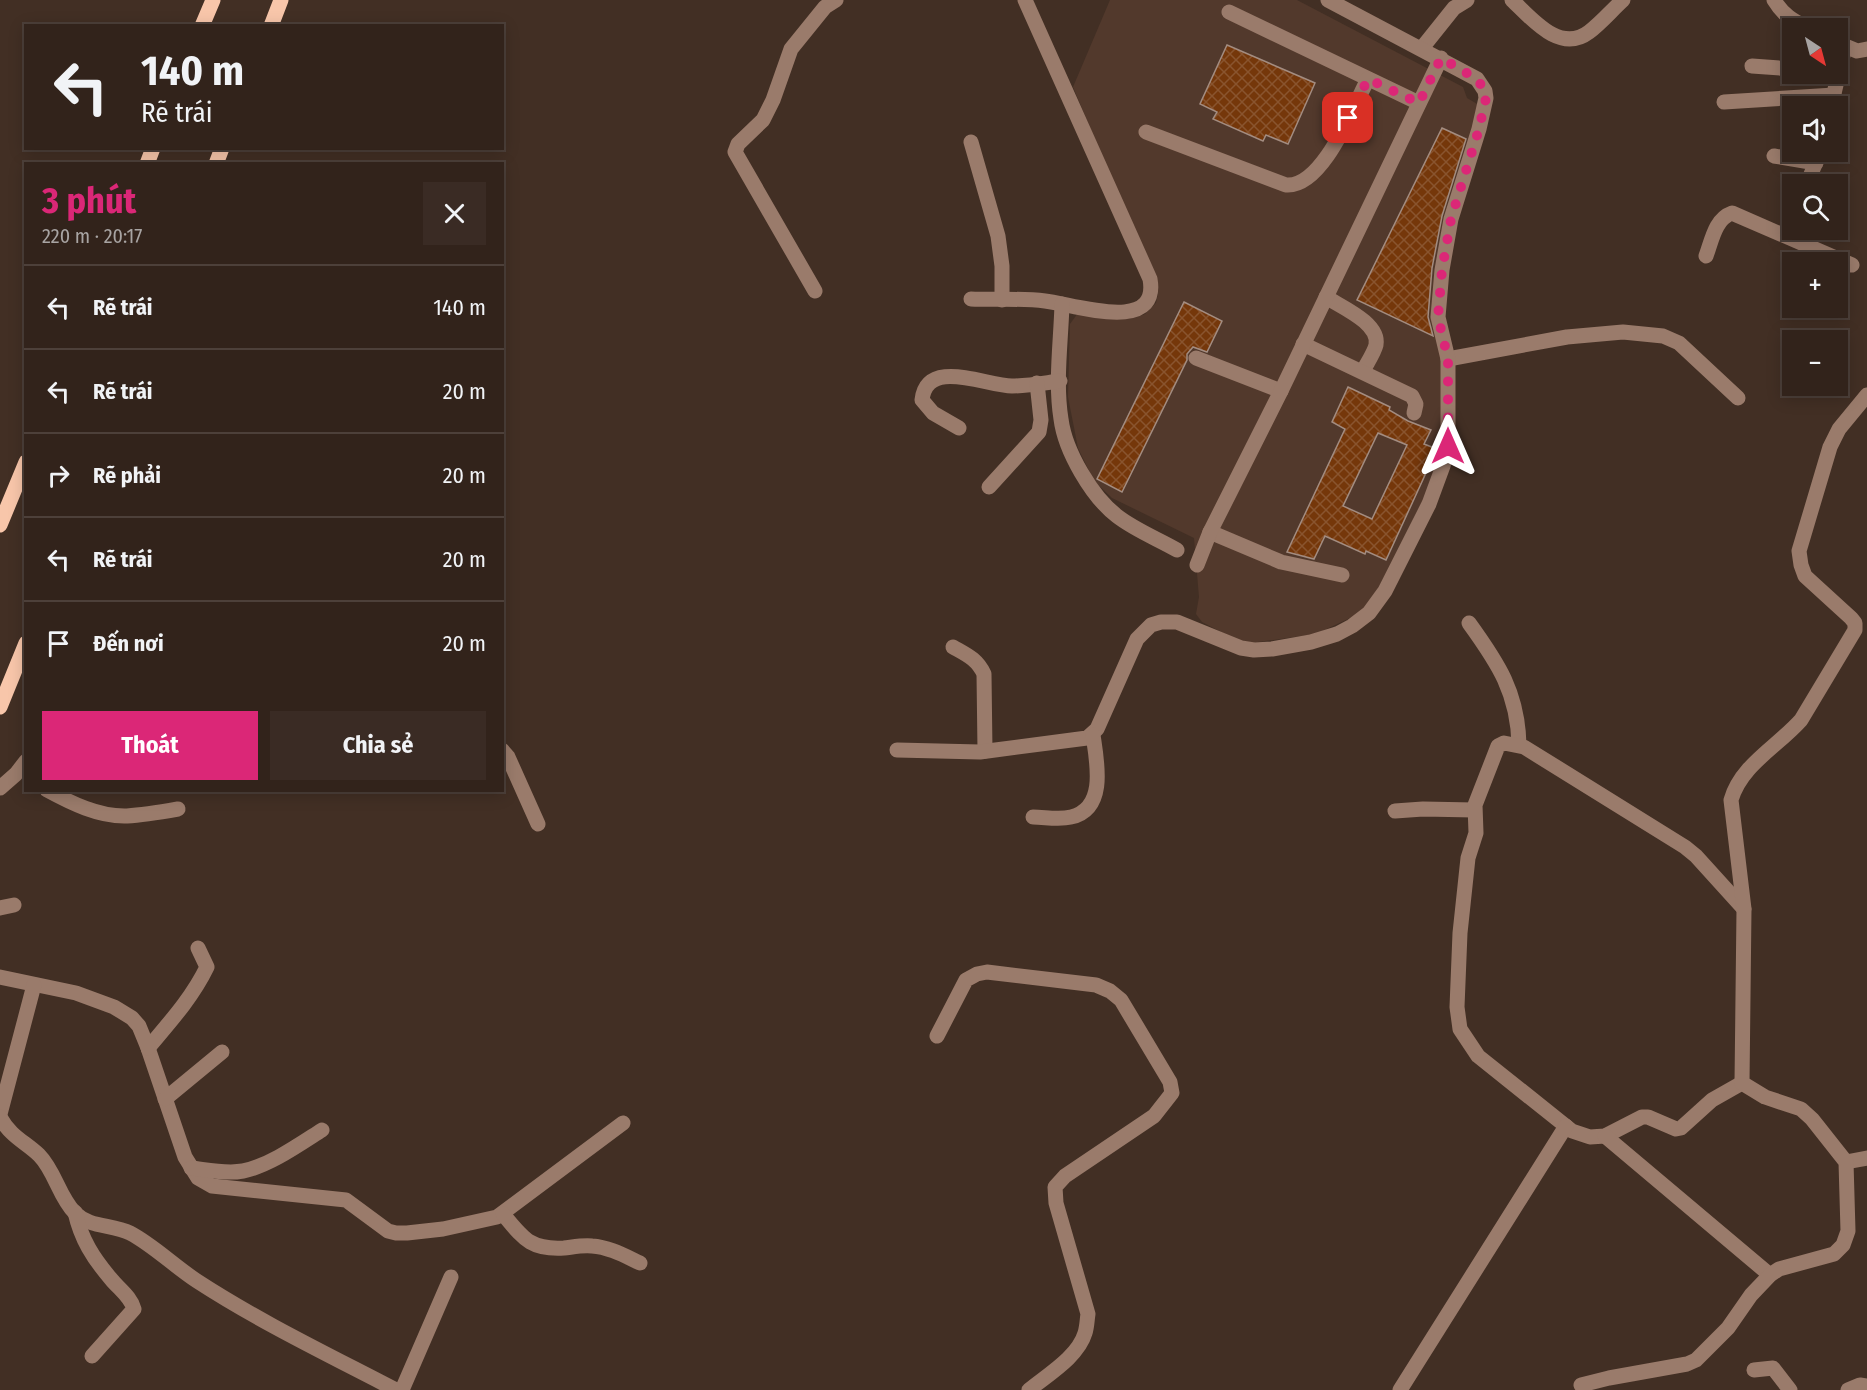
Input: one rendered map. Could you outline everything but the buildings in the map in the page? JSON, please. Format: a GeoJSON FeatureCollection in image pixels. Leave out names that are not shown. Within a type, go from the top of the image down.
{"type":"FeatureCollection","features":[{"type":"Feature","properties":{"kind":"main road"},"geometry":{"type":"LineString","coordinates":[[203,24],[213,0]]}},
{"type":"Feature","properties":{"kind":"main road"},"geometry":{"type":"LineString","coordinates":[[272,24],[281,0]]}},
{"type":"Feature","properties":{"kind":"main road"},"geometry":{"type":"LineString","coordinates":[[0,525],[24,467]]}},
{"type":"Feature","properties":{"kind":"main road"},"geometry":{"type":"LineString","coordinates":[[0,707],[24,648]]}},
{"type":"Feature","properties":{"kind":"street"},"geometry":{"type":"LineString","coordinates":[[815,291],[735,152],[738,144],[763,120],[773,100],[791,49],[825,7],[836,0]]}},
{"type":"Feature","properties":{"kind":"street"},"geometry":{"type":"LineString","coordinates":[[971,299],[1046,301],[1097,311],[1130,312],[1148,302],[1152,290],[1150,279],[1025,0]]}},
{"type":"Feature","properties":{"kind":"street"},"geometry":{"type":"LineString","coordinates":[[1033,817],[1068,818],[1087,810],[1095,795],[1098,777],[1093,735],[1137,639],[1151,626],[1161,622],[1177,622],[1240,648],[1263,649],[1311,642],[1337,634],[1369,613],[1385,591],[1424,513],[1443,466],[1448,446],[1448,359],[1438,317],[1442,270],[1451,219],[1479,129],[1486,98],[1485,91],[1477,79],[1441,58],[1328,0]]}},
{"type":"Feature","properties":{"kind":"street"},"geometry":{"type":"LineString","coordinates":[[1422,48],[1454,8],[1467,0]]}},
{"type":"Feature","properties":{"kind":"street"},"geometry":{"type":"LineString","coordinates":[[1512,0],[1548,33],[1574,40],[1588,33],[1623,0]]}},
{"type":"Feature","properties":{"kind":"street"},"geometry":{"type":"LineString","coordinates":[[1774,0],[1789,18]]}},
{"type":"Feature","properties":{"kind":"street"},"geometry":{"type":"LineString","coordinates":[[1229,12],[1419,103]]}},
{"type":"Feature","properties":{"kind":"street"},"geometry":{"type":"LineString","coordinates":[[1848,48],[1857,51],[1867,49]]}},
{"type":"Feature","properties":{"kind":"street"},"geometry":{"type":"LineString","coordinates":[[1197,565],[1210,532],[1304,344],[1441,58]]}},
{"type":"Feature","properties":{"kind":"street"},"geometry":{"type":"LineString","coordinates":[[1752,66],[1782,68]]}},
{"type":"Feature","properties":{"kind":"street"},"geometry":{"type":"LineString","coordinates":[[1146,132],[1286,185],[1292,185],[1310,177],[1327,157],[1368,79]]}},
{"type":"Feature","properties":{"kind":"street"},"geometry":{"type":"LineString","coordinates":[[1724,102],[1782,101]]}},
{"type":"Feature","properties":{"kind":"street"},"geometry":{"type":"LineString","coordinates":[[971,142],[998,236],[1002,266],[1002,300]]}},
{"type":"Feature","properties":{"kind":"street"},"geometry":{"type":"LineString","coordinates":[[1774,156],[1782,156]]}},
{"type":"Feature","properties":{"kind":"street"},"geometry":{"type":"LineString","coordinates":[[1706,256],[1719,222],[1732,213],[1782,227]]}},
{"type":"Feature","properties":{"kind":"street"},"geometry":{"type":"LineString","coordinates":[[1809,240],[1852,265]]}},
{"type":"Feature","properties":{"kind":"street"},"geometry":{"type":"LineString","coordinates":[[1326,297],[1370,325],[1375,332],[1376,345],[1363,371]]}},
{"type":"Feature","properties":{"kind":"street"},"geometry":{"type":"LineString","coordinates":[[1062,304],[1061,420],[1071,450],[1087,484],[1117,516],[1178,550]]}},
{"type":"Feature","properties":{"kind":"street"},"geometry":{"type":"LineString","coordinates":[[1448,359],[1567,337],[1623,332],[1663,336],[1679,343],[1738,398]]}},
{"type":"Feature","properties":{"kind":"street"},"geometry":{"type":"LineString","coordinates":[[1304,344],[1412,396],[1416,404],[1414,413]]}},
{"type":"Feature","properties":{"kind":"street"},"geometry":{"type":"LineString","coordinates":[[1196,358],[1281,391]]}},
{"type":"Feature","properties":{"kind":"street"},"geometry":{"type":"LineString","coordinates":[[960,428],[933,413],[922,400],[923,390],[929,383],[953,375],[1000,385],[1060,381]]}},
{"type":"Feature","properties":{"kind":"street"},"geometry":{"type":"LineString","coordinates":[[989,488],[1039,432],[1041,420],[1037,384]]}},
{"type":"Feature","properties":{"kind":"street"},"geometry":{"type":"LineString","coordinates":[[1742,1083],[1744,909],[1731,800],[1735,786],[1743,774],[1801,720],[1855,630],[1855,623],[1851,618],[1805,576],[1799,551],[1830,447],[1839,429],[1867,394]]}},
{"type":"Feature","properties":{"kind":"street"},"geometry":{"type":"LineString","coordinates":[[1210,532],[1281,562],[1341,575]]}},
{"type":"Feature","properties":{"kind":"street"},"geometry":{"type":"LineString","coordinates":[[1469,623],[1494,657],[1516,707],[1519,745]]}},
{"type":"Feature","properties":{"kind":"street"},"geometry":{"type":"LineString","coordinates":[[953,647],[973,658],[984,674],[985,752]]}},
{"type":"Feature","properties":{"kind":"street"},"geometry":{"type":"LineString","coordinates":[[897,750],[985,752],[1082,739],[1093,735]]}},
{"type":"Feature","properties":{"kind":"street"},"geometry":{"type":"LineString","coordinates":[[1742,1083],[1712,1100],[1681,1128],[1676,1129],[1648,1117],[1642,1117],[1605,1136],[1590,1137],[1572,1131],[1478,1056],[1460,1029],[1457,1007],[1460,933],[1468,858],[1476,833],[1474,810],[1498,746],[1504,743],[1519,745],[1685,847],[1744,909]]}},
{"type":"Feature","properties":{"kind":"street"},"geometry":{"type":"LineString","coordinates":[[504,752],[538,824]]}},
{"type":"Feature","properties":{"kind":"street"},"geometry":{"type":"LineString","coordinates":[[0,788],[21,777]]}},
{"type":"Feature","properties":{"kind":"street"},"geometry":{"type":"LineString","coordinates":[[51,792],[67,801],[101,813],[125,816],[178,809]]}},
{"type":"Feature","properties":{"kind":"street"},"geometry":{"type":"LineString","coordinates":[[1395,811],[1474,810]]}},
{"type":"Feature","properties":{"kind":"street"},"geometry":{"type":"LineString","coordinates":[[148,1048],[185,1003],[202,978],[207,967],[198,948]]}},
{"type":"Feature","properties":{"kind":"street"},"geometry":{"type":"LineString","coordinates":[[937,1036],[966,980],[977,974],[987,972],[1096,985],[1110,991],[1121,1000],[1170,1082],[1172,1094],[1154,1116],[1065,1176],[1055,1187],[1056,1203],[1088,1314],[1087,1324],[1085,1334],[1077,1347],[1029,1390]]}},
{"type":"Feature","properties":{"kind":"street"},"geometry":{"type":"LineString","coordinates":[[0,977],[76,993],[126,1014],[139,1026],[185,1156],[198,1178],[212,1186],[346,1200],[388,1231],[396,1233],[443,1229],[503,1214],[623,1123]]}},
{"type":"Feature","properties":{"kind":"street"},"geometry":{"type":"LineString","coordinates":[[34,985],[0,1116],[11,1133],[39,1155],[75,1212],[85,1221],[112,1226],[130,1233],[197,1281],[301,1341],[396,1390]]}},
{"type":"Feature","properties":{"kind":"street"},"geometry":{"type":"LineString","coordinates":[[165,1098],[222,1052]]}},
{"type":"Feature","properties":{"kind":"street"},"geometry":{"type":"LineString","coordinates":[[1581,1385],[1687,1364],[1696,1360],[1728,1328],[1751,1295],[1770,1275],[1779,1269],[1834,1254],[1843,1245],[1848,1231],[1846,1162],[1812,1119],[1801,1109],[1765,1097],[1742,1083]]}},
{"type":"Feature","properties":{"kind":"street"},"geometry":{"type":"LineString","coordinates":[[1400,1390],[1566,1126]]}},
{"type":"Feature","properties":{"kind":"street"},"geometry":{"type":"LineString","coordinates":[[191,1168],[226,1172],[245,1171],[265,1163],[322,1130]]}},
{"type":"Feature","properties":{"kind":"street"},"geometry":{"type":"LineString","coordinates":[[1605,1136],[1770,1275]]}},
{"type":"Feature","properties":{"kind":"street"},"geometry":{"type":"LineString","coordinates":[[1846,1162],[1867,1158]]}},
{"type":"Feature","properties":{"kind":"street"},"geometry":{"type":"LineString","coordinates":[[75,1212],[78,1228],[86,1247],[132,1303],[134,1309],[92,1356]]}},
{"type":"Feature","properties":{"kind":"street"},"geometry":{"type":"LineString","coordinates":[[503,1214],[532,1245],[555,1248],[590,1246],[608,1249],[640,1263]]}},
{"type":"Feature","properties":{"kind":"street"},"geometry":{"type":"LineString","coordinates":[[402,1390],[451,1277]]}},
{"type":"Feature","properties":{"kind":"street"},"geometry":{"type":"LineString","coordinates":[[1754,1370],[1773,1368],[1790,1390]]}},
{"type":"Feature","properties":{"kind":"street"},"geometry":{"type":"LineString","coordinates":[[1848,1390],[1860,1385],[1867,1386]]}},
{"type":"Feature","properties":{"kind":"shaded area"},"geometry":{"type":"Polygon","coordinates":[[[1110,0],[1297,0],[1463,87],[1467,98],[1479,105],[1447,220],[1442,363],[1444,448],[1438,471],[1367,610],[1316,634],[1244,644],[1202,622],[1196,614],[1199,597],[1194,538],[1112,498],[1094,481],[1078,448],[1068,397],[1070,324],[1078,313],[1128,319],[1137,317],[1145,314],[1156,303],[1158,294],[1073,87],[1110,0]]]}},
{"type":"Feature","properties":{"kind":"route"},"geometry":{"type":"LineString","coordinates":[[1348,118],[1368,79],[1419,103],[1441,58],[1477,79],[1485,91],[1486,98],[1479,129],[1451,219],[1442,270],[1438,317],[1448,359],[1448,446]]}}]}
